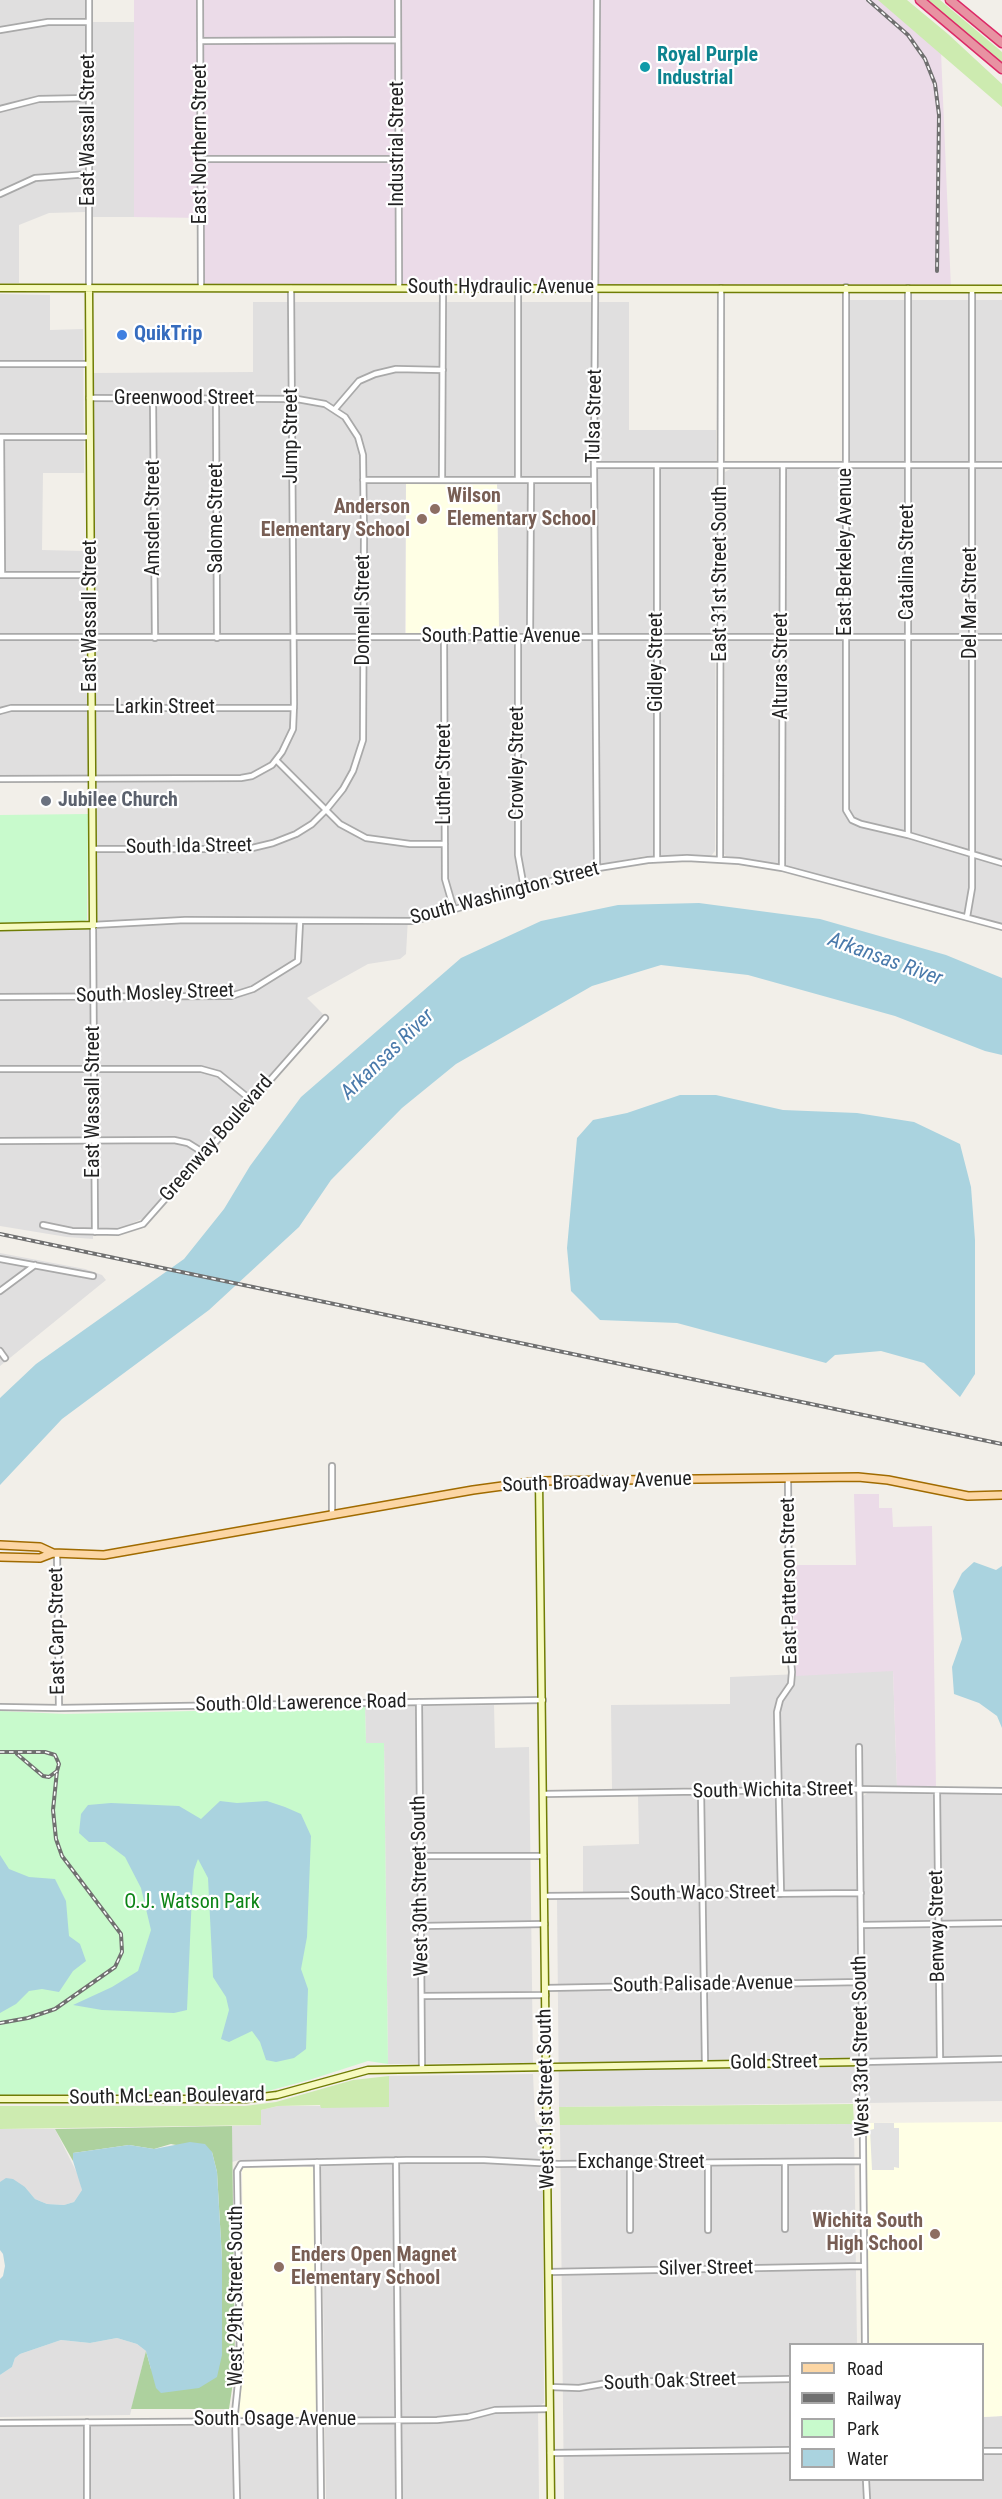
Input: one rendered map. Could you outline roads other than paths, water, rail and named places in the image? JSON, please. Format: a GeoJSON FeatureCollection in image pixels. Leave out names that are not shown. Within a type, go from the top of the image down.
{"type":"FeatureCollection","features":[{"type":"Feature","properties":{"kind":"highway"},"geometry":{"type":"LineString","coordinates":[[920,0],[1002,71]]}},
{"type":"Feature","properties":{"kind":"highway"},"geometry":{"type":"LineString","coordinates":[[950,0],[1002,43]]}},
{"type":"Feature","properties":{"kind":"main road","name":"South Broadway Avenue"},"geometry":{"type":"LineString","coordinates":[[0,1545],[40,1547],[55,1553],[104,1555],[473,1490],[539,1481],[877,1478],[968,1496],[1002,1495]]}},
{"type":"Feature","properties":{"kind":"main road","name":"South Broadway Avenue"},"geometry":{"type":"LineString","coordinates":[[1,1557],[40,1558],[55,1553]]}},
{"type":"Feature","properties":{"kind":"street","name":"East Wassall Street"},"geometry":{"type":"LineString","coordinates":[[89,0],[89,398],[95,1232]]}},
{"type":"Feature","properties":{"kind":"street","name":"East Northern Street"},"geometry":{"type":"LineString","coordinates":[[200,0],[201,288]]}},
{"type":"Feature","properties":{"kind":"street","name":"Industrial Street"},"geometry":{"type":"LineString","coordinates":[[398,0],[399,288]]}},
{"type":"Feature","properties":{"kind":"street","name":"Tulsa Street"},"geometry":{"type":"LineString","coordinates":[[597,0],[597,289],[594,465],[597,868]]}},
{"type":"Feature","properties":{"kind":"street"},"geometry":{"type":"LineString","coordinates":[[0,30],[48,22],[89,22]]}},
{"type":"Feature","properties":{"kind":"street"},"geometry":{"type":"LineString","coordinates":[[200,41],[398,40]]}},
{"type":"Feature","properties":{"kind":"street"},"geometry":{"type":"LineString","coordinates":[[0,109],[39,99],[89,98]]}},
{"type":"Feature","properties":{"kind":"street"},"geometry":{"type":"LineString","coordinates":[[201,159],[398,159]]}},
{"type":"Feature","properties":{"kind":"street"},"geometry":{"type":"LineString","coordinates":[[0,194],[34,178],[89,174]]}},
{"type":"Feature","properties":{"kind":"street","name":"South Hydraulic Avenue"},"geometry":{"type":"LineString","coordinates":[[0,288],[846,287],[1002,289]]}},
{"type":"Feature","properties":{"kind":"street","name":"East Berkeley Avenue"},"geometry":{"type":"LineString","coordinates":[[846,287],[846,806],[850,816],[861,824],[908,835]]}},
{"type":"Feature","properties":{"kind":"street","name":"Jump Street"},"geometry":{"type":"LineString","coordinates":[[277,761],[291,735],[294,708],[291,288]]}},
{"type":"Feature","properties":{"kind":"street"},"geometry":{"type":"LineString","coordinates":[[442,288],[442,480]]}},
{"type":"Feature","properties":{"kind":"street"},"geometry":{"type":"LineString","coordinates":[[518,288],[518,480]]}},
{"type":"Feature","properties":{"kind":"street","name":"East 31st Street South"},"geometry":{"type":"LineString","coordinates":[[720,860],[721,288]]}},
{"type":"Feature","properties":{"kind":"street","name":"Catalina Street"},"geometry":{"type":"LineString","coordinates":[[908,835],[909,288]]}},
{"type":"Feature","properties":{"kind":"street","name":"Del Mar Street"},"geometry":{"type":"LineString","coordinates":[[967,917],[971,894],[972,289]]}},
{"type":"Feature","properties":{"kind":"street"},"geometry":{"type":"LineString","coordinates":[[0,364],[89,364]]}},
{"type":"Feature","properties":{"kind":"street"},"geometry":{"type":"LineString","coordinates":[[335,409],[359,381],[375,374],[396,369],[443,370]]}},
{"type":"Feature","properties":{"kind":"street","name":"Greenwood Street"},"geometry":{"type":"LineString","coordinates":[[89,398],[292,399],[325,404],[335,409]]}},
{"type":"Feature","properties":{"kind":"street","name":"Amsden Street"},"geometry":{"type":"LineString","coordinates":[[153,399],[155,638]]}},
{"type":"Feature","properties":{"kind":"street","name":"Salome Street"},"geometry":{"type":"LineString","coordinates":[[216,399],[217,638]]}},
{"type":"Feature","properties":{"kind":"street","name":"Donnell Street"},"geometry":{"type":"LineString","coordinates":[[326,810],[343,789],[361,749],[364,721],[363,455],[358,437],[350,422],[335,409]]}},
{"type":"Feature","properties":{"kind":"street"},"geometry":{"type":"LineString","coordinates":[[90,437],[0,437],[1,575],[90,575]]}},
{"type":"Feature","properties":{"kind":"street"},"geometry":{"type":"LineString","coordinates":[[594,465],[1002,465]]}},
{"type":"Feature","properties":{"kind":"street","name":"Gidley Street"},"geometry":{"type":"LineString","coordinates":[[657,465],[657,859]]}},
{"type":"Feature","properties":{"kind":"street","name":"Alturas Street"},"geometry":{"type":"LineString","coordinates":[[782,868],[783,465]]}},
{"type":"Feature","properties":{"kind":"street"},"geometry":{"type":"LineString","coordinates":[[363,480],[594,480]]}},
{"type":"Feature","properties":{"kind":"street"},"geometry":{"type":"LineString","coordinates":[[530,637],[531,480]]}},
{"type":"Feature","properties":{"kind":"street","name":"South Pattie Avenue"},"geometry":{"type":"LineString","coordinates":[[0,637],[1002,637]]}},
{"type":"Feature","properties":{"kind":"street","name":"Luther Street"},"geometry":{"type":"LineString","coordinates":[[444,637],[445,879],[454,910]]}},
{"type":"Feature","properties":{"kind":"street","name":"Crowley Street"},"geometry":{"type":"LineString","coordinates":[[518,637],[518,855],[524,888]]}},
{"type":"Feature","properties":{"kind":"street","name":"Larkin Street"},"geometry":{"type":"LineString","coordinates":[[0,711],[11,708],[294,708]]}},
{"type":"Feature","properties":{"kind":"street"},"geometry":{"type":"LineString","coordinates":[[0,779],[241,778],[260,772],[277,761],[340,824],[366,838],[410,844],[445,844]]}},
{"type":"Feature","properties":{"kind":"street","name":"South Ida Street"},"geometry":{"type":"LineString","coordinates":[[93,849],[248,849],[296,834],[312,824],[326,810]]}},
{"type":"Feature","properties":{"kind":"street"},"geometry":{"type":"LineString","coordinates":[[908,835],[1002,863]]}},
{"type":"Feature","properties":{"kind":"street","name":"South Washington Street"},"geometry":{"type":"LineString","coordinates":[[0,927],[185,920],[414,921],[597,868],[657,859],[720,860],[782,868],[1002,927]]}},
{"type":"Feature","properties":{"kind":"street","name":"South Mosley Street"},"geometry":{"type":"LineString","coordinates":[[0,997],[231,996],[253,989],[298,961],[301,938],[300,922]]}},
{"type":"Feature","properties":{"kind":"street","name":"Greenway Boulevard"},"geometry":{"type":"LineString","coordinates":[[43,1225],[72,1232],[118,1232],[143,1224],[324,1018]]}},
{"type":"Feature","properties":{"kind":"street"},"geometry":{"type":"LineString","coordinates":[[0,1069],[201,1069],[219,1074],[251,1100]]}},
{"type":"Feature","properties":{"kind":"street"},"geometry":{"type":"LineString","coordinates":[[0,1141],[174,1140],[188,1143],[204,1153]]}},
{"type":"Feature","properties":{"kind":"street"},"geometry":{"type":"LineString","coordinates":[[0,1259],[93,1276]]}},
{"type":"Feature","properties":{"kind":"street"},"geometry":{"type":"LineString","coordinates":[[0,1291],[35,1265]]}},
{"type":"Feature","properties":{"kind":"street"},"geometry":{"type":"LineString","coordinates":[[0,1352],[5,1358]]}},
{"type":"Feature","properties":{"kind":"street"},"geometry":{"type":"LineString","coordinates":[[332,1466],[332,1515]]}},
{"type":"Feature","properties":{"kind":"street","name":"East Patterson Street"},"geometry":{"type":"LineString","coordinates":[[779,1790],[777,1712],[780,1700],[791,1684],[788,1478]]}},
{"type":"Feature","properties":{"kind":"street"},"geometry":{"type":"LineString","coordinates":[[539,1481],[543,1700]]}},
{"type":"Feature","properties":{"kind":"street","name":"East Carp Street"},"geometry":{"type":"LineString","coordinates":[[55,1553],[59,1708]]}},
{"type":"Feature","properties":{"kind":"street","name":"South Old Lawerence Road"},"geometry":{"type":"LineString","coordinates":[[0,1707],[543,1700]]}},
{"type":"Feature","properties":{"kind":"street","name":"West 31st Street South"},"geometry":{"type":"LineString","coordinates":[[543,1700],[551,2499]]}},
{"type":"Feature","properties":{"kind":"street","name":"West 30th Street South"},"geometry":{"type":"LineString","coordinates":[[419,1702],[423,2069]]}},
{"type":"Feature","properties":{"kind":"street","name":"West 33rd Street South"},"geometry":{"type":"LineString","coordinates":[[860,1747],[865,2343]]}},
{"type":"Feature","properties":{"kind":"street","name":"South Wichita Street"},"geometry":{"type":"LineString","coordinates":[[544,1794],[860,1789],[1002,1791]]}},
{"type":"Feature","properties":{"kind":"street"},"geometry":{"type":"LineString","coordinates":[[779,1790],[781,1894]]}},
{"type":"Feature","properties":{"kind":"street"},"geometry":{"type":"LineString","coordinates":[[700,1791],[705,2064]]}},
{"type":"Feature","properties":{"kind":"street","name":"Benway Street"},"geometry":{"type":"LineString","coordinates":[[936,1791],[940,2060]]}},
{"type":"Feature","properties":{"kind":"street"},"geometry":{"type":"LineString","coordinates":[[420,1856],[544,1856]]}},
{"type":"Feature","properties":{"kind":"street","name":"South Waco Street"},"geometry":{"type":"LineString","coordinates":[[545,1896],[861,1893]]}},
{"type":"Feature","properties":{"kind":"street"},"geometry":{"type":"LineString","coordinates":[[861,1925],[1002,1923]]}},
{"type":"Feature","properties":{"kind":"street"},"geometry":{"type":"LineString","coordinates":[[421,1926],[545,1924]]}},
{"type":"Feature","properties":{"kind":"street","name":"South Palisade Avenue"},"geometry":{"type":"LineString","coordinates":[[422,1996],[705,1985],[861,1982]]}},
{"type":"Feature","properties":{"kind":"street","name":"Gold Street"},"geometry":{"type":"LineString","coordinates":[[546,2067],[1002,2059]]}},
{"type":"Feature","properties":{"kind":"street","name":"South McLean Boulevard"},"geometry":{"type":"LineString","coordinates":[[0,2099],[246,2099],[277,2095],[368,2070],[546,2067]]}},
{"type":"Feature","properties":{"kind":"street"},"geometry":{"type":"LineString","coordinates":[[396,2160],[399,2499]]}},
{"type":"Feature","properties":{"kind":"street","name":"Exchange Street"},"geometry":{"type":"LineString","coordinates":[[239,2165],[244,2163],[396,2160],[630,2164],[863,2161]]}},
{"type":"Feature","properties":{"kind":"street"},"geometry":{"type":"LineString","coordinates":[[317,2162],[321,2499]]}},
{"type":"Feature","properties":{"kind":"street"},"geometry":{"type":"LineString","coordinates":[[785,2162],[785,2229]]}},
{"type":"Feature","properties":{"kind":"street"},"geometry":{"type":"LineString","coordinates":[[708,2163],[708,2230]]}},
{"type":"Feature","properties":{"kind":"street"},"geometry":{"type":"LineString","coordinates":[[630,2164],[630,2230]]}},
{"type":"Feature","properties":{"kind":"street","name":"West 29th Street South"},"geometry":{"type":"LineString","coordinates":[[237,2499],[235,2420],[240,2364],[237,2170],[239,2165]]}},
{"type":"Feature","properties":{"kind":"street","name":"Silver Street"},"geometry":{"type":"LineString","coordinates":[[549,2272],[864,2266]]}},
{"type":"Feature","properties":{"kind":"street","name":"South Oak Street"},"geometry":{"type":"LineString","coordinates":[[550,2387],[583,2388],[613,2382],[789,2379]]}},
{"type":"Feature","properties":{"kind":"street","name":"South Osage Avenue"},"geometry":{"type":"LineString","coordinates":[[0,2423],[438,2420],[468,2417],[495,2410],[550,2409]]}},
{"type":"Feature","properties":{"kind":"street"},"geometry":{"type":"LineString","coordinates":[[87,2422],[87,2499]]}},
{"type":"Feature","properties":{"kind":"street"},"geometry":{"type":"LineString","coordinates":[[550,2453],[789,2450]]}},
{"type":"Feature","properties":{"kind":"street"},"geometry":{"type":"LineString","coordinates":[[984,2451],[1002,2451]]}},
{"type":"Feature","properties":{"kind":"street"},"geometry":{"type":"LineString","coordinates":[[866,2481],[867,2499]]}},
{"type":"Feature","properties":{"kind":"water","name":"Arkansas River"},"geometry":{"type":"Polygon","coordinates":[[[699,903],[820,919],[946,955],[1002,978],[1002,1055],[985,1051],[895,1016],[748,975],[661,965],[592,986],[456,1064],[402,1108],[331,1180],[299,1227],[209,1310],[62,1419],[0,1485],[0,1398],[36,1364],[184,1259],[224,1209],[250,1166],[301,1097],[461,958],[541,921],[618,905],[699,903]]]}},
{"type":"Feature","properties":{"kind":"water"},"geometry":{"type":"Polygon","coordinates":[[[680,1095],[716,1095],[783,1110],[857,1113],[914,1122],[960,1144],[971,1187],[975,1240],[975,1374],[960,1397],[924,1363],[881,1351],[835,1355],[826,1363],[677,1323],[600,1320],[571,1291],[567,1248],[577,1138],[593,1120],[627,1113],[680,1095]]]}},
{"type":"Feature","properties":{"kind":"water"},"geometry":{"type":"Polygon","coordinates":[[[974,1562],[996,1570],[1002,1566],[1002,1728],[997,1716],[979,1703],[954,1694],[952,1667],[962,1639],[953,1591],[962,1573],[974,1562]]]}},
{"type":"Feature","properties":{"kind":"water"},"geometry":{"type":"Polygon","coordinates":[[[220,1801],[237,1803],[267,1801],[285,1807],[301,1814],[311,1836],[307,1937],[301,1969],[308,1989],[306,2049],[294,2058],[276,2062],[266,2060],[260,2042],[252,2031],[229,2042],[221,2039],[229,2010],[226,1997],[213,1977],[208,1878],[198,1859],[194,1870],[192,1894],[187,2010],[174,2013],[102,2010],[73,2005],[112,1987],[138,1971],[151,1930],[141,1888],[125,1857],[105,1842],[89,1842],[79,1833],[81,1814],[88,1805],[111,1803],[179,1806],[201,1819],[220,1801]]]}},
{"type":"Feature","properties":{"kind":"water"},"geometry":{"type":"Polygon","coordinates":[[[0,1855],[9,1869],[29,1877],[55,1879],[66,1901],[69,1936],[80,1944],[86,1961],[73,1971],[59,1992],[42,1989],[29,1991],[16,2004],[0,2013],[0,1855]]]}},
{"type":"Feature","properties":{"kind":"water"},"geometry":{"type":"Polygon","coordinates":[[[190,2142],[205,2144],[212,2152],[217,2172],[222,2259],[222,2355],[217,2377],[199,2388],[161,2393],[156,2388],[146,2351],[137,2344],[117,2338],[90,2343],[61,2340],[20,2354],[15,2358],[12,2367],[0,2375],[0,2279],[5,2266],[0,2250],[0,2182],[6,2178],[13,2179],[25,2187],[35,2199],[47,2204],[64,2205],[74,2202],[82,2190],[73,2161],[73,2153],[129,2145],[154,2149],[190,2142]]]}},
{"type":"Feature","properties":{"kind":"railway"},"geometry":{"type":"LineString","coordinates":[[868,0],[908,35],[925,59],[935,84],[939,115],[937,271]]}},
{"type":"Feature","properties":{"kind":"railway"},"geometry":{"type":"LineString","coordinates":[[0,1234],[1002,1444]]}},
{"type":"Feature","properties":{"kind":"railway"},"geometry":{"type":"LineString","coordinates":[[0,1752],[45,1752],[55,1755],[59,1764],[57,1771],[49,1777],[43,1776],[17,1754]]}},
{"type":"Feature","properties":{"kind":"railway"},"geometry":{"type":"LineString","coordinates":[[0,2023],[28,2018],[55,2009],[115,1967],[122,1952],[121,1934],[62,1856],[56,1839],[53,1810],[57,1771]]}},
{"type":"Feature","properties":{"kind":"place","name":"Royal Purple Industrial"},"geometry":{"type":"Point","coordinates":[645,67]}},
{"type":"Feature","properties":{"kind":"place","name":"QuikTrip"},"geometry":{"type":"Point","coordinates":[122,335]}},
{"type":"Feature","properties":{"kind":"place","name":"Wilson Elementary School"},"geometry":{"type":"Point","coordinates":[435,509]}},
{"type":"Feature","properties":{"kind":"place","name":"Anderson Elementary School"},"geometry":{"type":"Point","coordinates":[422,519]}},
{"type":"Feature","properties":{"kind":"place","name":"Jubilee Church"},"geometry":{"type":"Point","coordinates":[46,801]}},
{"type":"Feature","properties":{"kind":"place","name":"Wichita South High School"},"geometry":{"type":"Point","coordinates":[935,2234]}},
{"type":"Feature","properties":{"kind":"place","name":"Enders Open Magnet Elementary School"},"geometry":{"type":"Point","coordinates":[279,2267]}},
{"type":"Feature","properties":{"kind":"park label","name":"O.J. Watson Park"},"geometry":{"type":"Point","coordinates":[192,1903]}}]}
